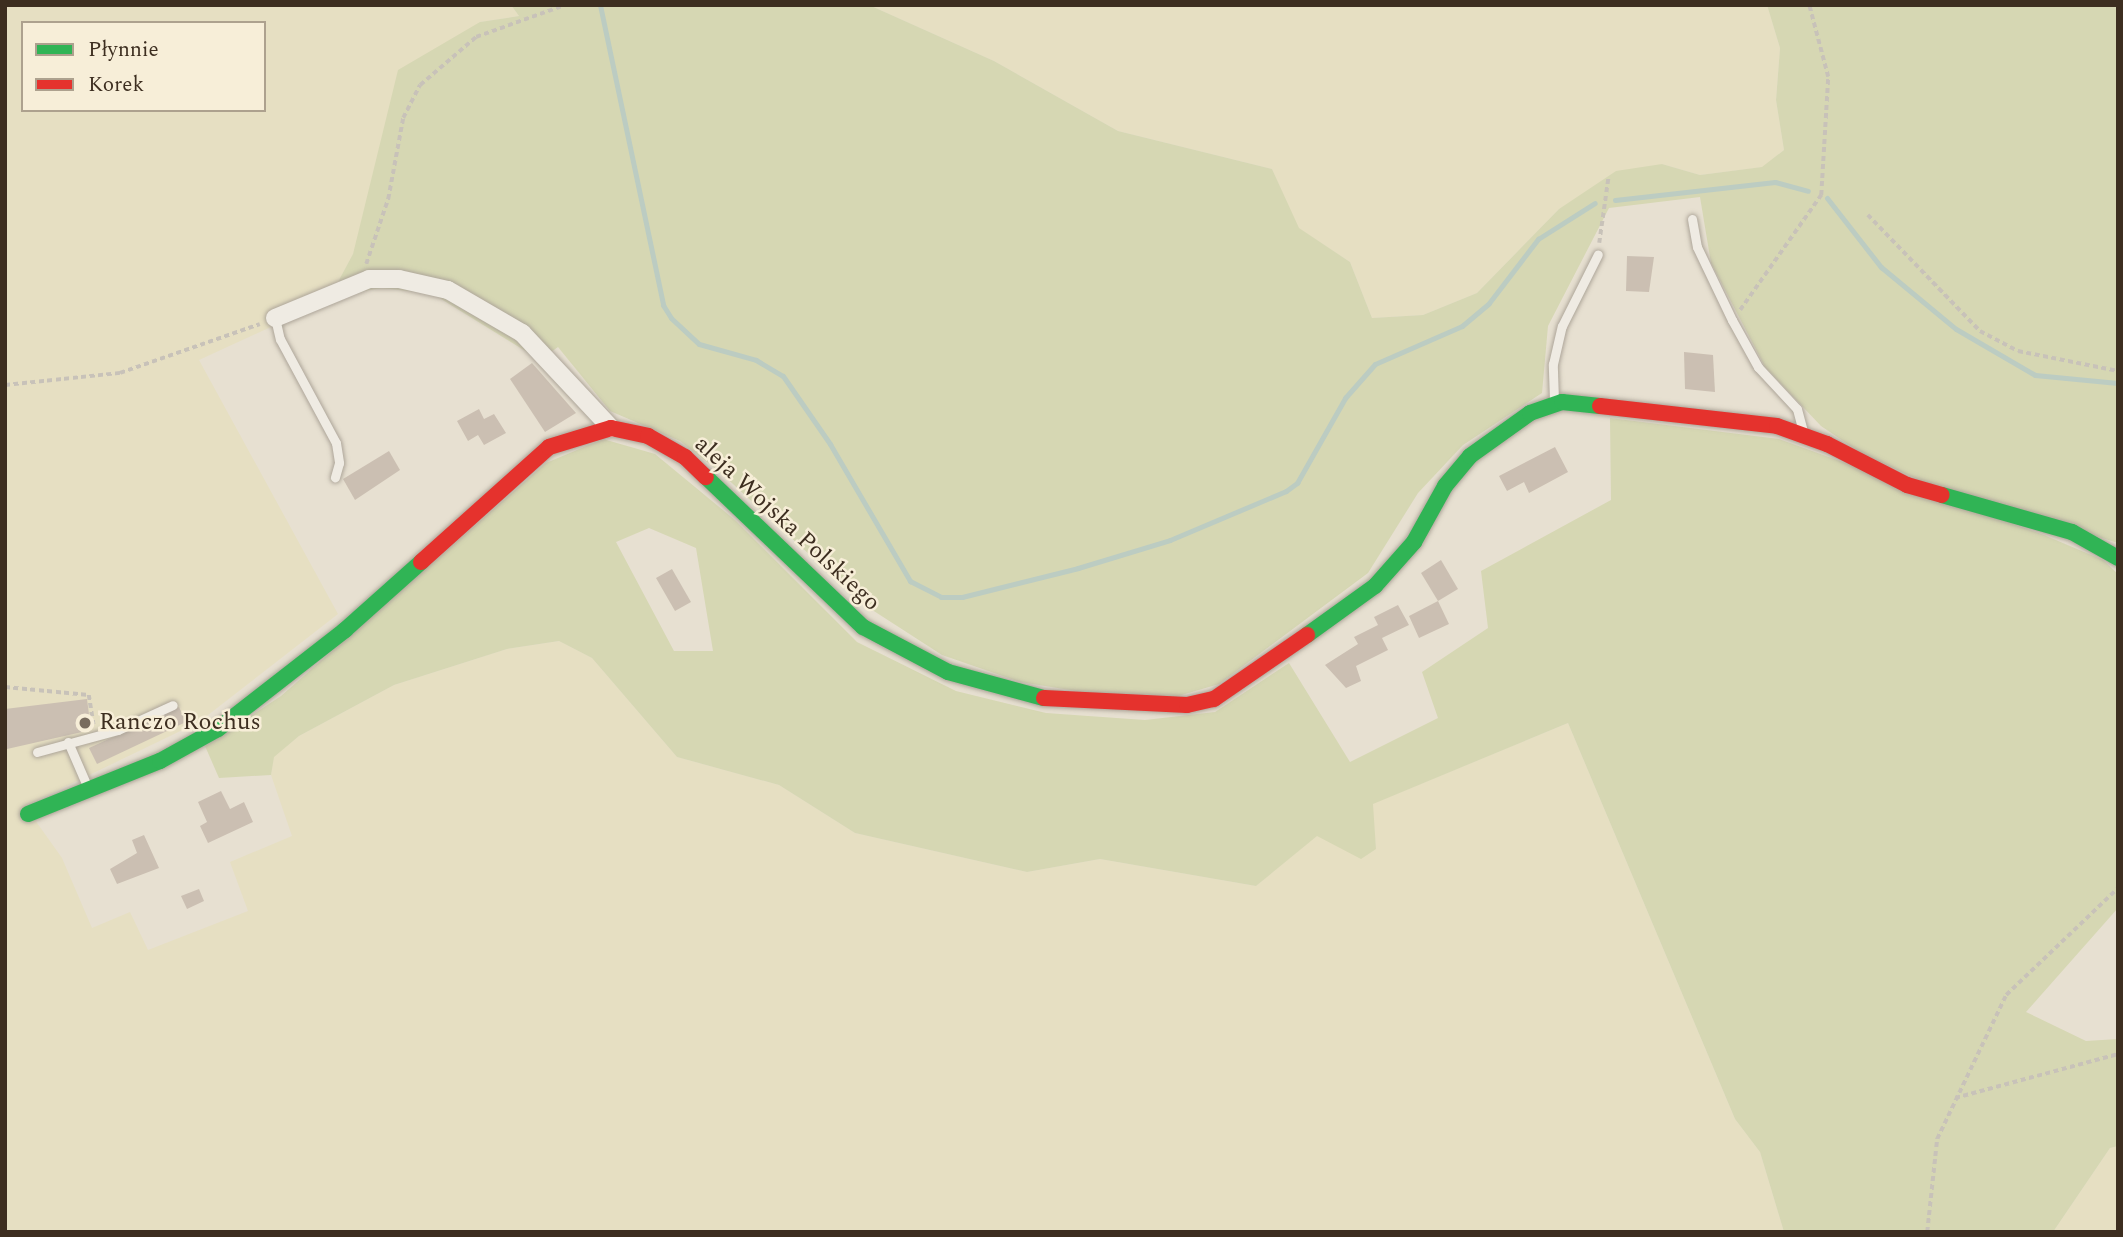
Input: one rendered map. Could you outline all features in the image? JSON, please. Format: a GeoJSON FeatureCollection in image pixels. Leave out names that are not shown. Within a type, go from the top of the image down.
{"type":"FeatureCollection","features":[{"type":"Feature","properties":{"kind":"street"},"geometry":{"type":"LineString","coordinates":[[28,814],[87,786],[160,761],[218,729],[335,639],[540,454],[581,433],[611,428],[586,395],[522,333],[448,290],[399,279],[369,279],[275,318]]}},
{"type":"Feature","properties":{"kind":"street","name":"aleja Wojska Polskiego"},"geometry":{"type":"LineString","coordinates":[[611,428],[648,436],[685,457],[863,627],[948,672],[1019,695],[1158,707],[1214,699],[1346,611],[1398,564],[1445,486],[1470,456],[1511,424],[1555,403],[1580,400],[1777,426],[1907,485],[2072,532],[2118,558]]}},
{"type":"Feature","properties":{"kind":"lane"},"geometry":{"type":"LineString","coordinates":[[1692,219],[1697,247],[1732,320],[1758,367],[1797,409],[1804,436]]}},
{"type":"Feature","properties":{"kind":"lane"},"geometry":{"type":"LineString","coordinates":[[1555,403],[1553,364],[1562,326],[1598,254]]}},
{"type":"Feature","properties":{"kind":"lane"},"geometry":{"type":"LineString","coordinates":[[275,318],[280,339],[336,443],[335,477]]}},
{"type":"Feature","properties":{"kind":"lane"},"geometry":{"type":"LineString","coordinates":[[37,751],[118,730],[173,705]]}},
{"type":"Feature","properties":{"kind":"lane"},"geometry":{"type":"LineString","coordinates":[[68,742],[87,786]]}},
{"type":"Feature","properties":{"kind":"path"},"geometry":{"type":"LineString","coordinates":[[369,279],[366,261],[388,199],[403,118],[420,85],[476,37],[565,5]]}},
{"type":"Feature","properties":{"kind":"path"},"geometry":{"type":"LineString","coordinates":[[1732,320],[1821,195],[1828,77],[1810,5]]}},
{"type":"Feature","properties":{"kind":"path"},"geometry":{"type":"LineString","coordinates":[[1598,254],[1608,179]]}},
{"type":"Feature","properties":{"kind":"path"},"geometry":{"type":"LineString","coordinates":[[1868,215],[1980,331],[2018,351],[2118,370]]}},
{"type":"Feature","properties":{"kind":"path"},"geometry":{"type":"LineString","coordinates":[[5,385],[120,373],[229,339],[275,318]]}},
{"type":"Feature","properties":{"kind":"path"},"geometry":{"type":"LineString","coordinates":[[5,687],[89,695],[95,734]]}},
{"type":"Feature","properties":{"kind":"path"},"geometry":{"type":"LineString","coordinates":[[1927,1232],[1937,1139],[2006,995],[2118,888]]}},
{"type":"Feature","properties":{"kind":"path"},"geometry":{"type":"LineString","coordinates":[[1955,1098],[2118,1054]]}},
{"type":"Feature","properties":{"kind":"shaded area"},"geometry":{"type":"Polygon","coordinates":[[[5,5],[511,5],[519,16],[480,22],[339,280],[340,295],[199,360],[338,614],[199,722],[25,806],[62,858],[92,928],[130,912],[148,950],[248,911],[230,862],[292,836],[271,775],[273,757],[299,736],[394,685],[507,649],[559,641],[592,658],[677,757],[779,785],[855,833],[1027,872],[1100,859],[1256,886],[1317,835],[1376,849],[1372,804],[1568,723],[1735,1119],[1760,1152],[1784,1232],[5,1232],[5,5]]]}},
{"type":"Feature","properties":{"kind":"shaded area"},"geometry":{"type":"Polygon","coordinates":[[[869,5],[1767,5],[1780,48],[1776,100],[1784,150],[1763,167],[1700,175],[1662,164],[1559,209],[1477,293],[1423,315],[1372,318],[1350,262],[1298,228],[1272,169],[1118,131],[994,61],[869,5]]]}},
{"type":"Feature","properties":{"kind":"shaded area"},"geometry":{"type":"Polygon","coordinates":[[[2118,1146],[2118,1232],[2053,1232],[2110,1148],[2118,1146]]]}},
{"type":"Feature","properties":{"kind":"green space"},"geometry":{"type":"Polygon","coordinates":[[[511,5],[869,5],[994,61],[1118,131],[1272,169],[1299,228],[1350,262],[1372,318],[1423,315],[1477,293],[1559,209],[1616,171],[1662,164],[1700,175],[1762,167],[1784,150],[1776,100],[1780,48],[1767,5],[2118,5],[2118,543],[1921,481],[1861,453],[1821,426],[1765,367],[1711,263],[1700,197],[1609,208],[1548,326],[1542,393],[1463,445],[1418,493],[1368,573],[1219,684],[1175,697],[1095,694],[1020,682],[942,655],[863,604],[721,473],[680,441],[610,411],[558,347],[540,360],[433,294],[382,288],[340,295],[339,280],[353,254],[398,70],[480,22],[519,16],[511,5]]]}},
{"type":"Feature","properties":{"kind":"green space"},"geometry":{"type":"Polygon","coordinates":[[[1610,418],[1779,439],[2044,535],[2103,560],[2118,574],[2118,908],[2026,1012],[2086,1041],[2118,1039],[2118,1146],[2110,1148],[2053,1232],[1784,1232],[1760,1152],[1735,1119],[1568,723],[1373,804],[1376,849],[1361,859],[1317,836],[1256,886],[1100,859],[1027,872],[855,833],[779,785],[677,757],[592,658],[559,641],[507,649],[394,685],[299,736],[274,757],[271,775],[219,778],[205,746],[281,696],[546,463],[603,439],[655,454],[735,520],[857,642],[956,691],[1046,713],[1145,720],[1215,712],[1289,663],[1350,762],[1438,718],[1422,672],[1488,628],[1481,571],[1611,500],[1610,418]],[[649,528],[616,542],[674,651],[713,651],[696,548],[649,528]]]}},
{"type":"Feature","properties":{"kind":"building"},"geometry":{"type":"Polygon","coordinates":[[[1627,256],[1654,257],[1649,292],[1626,291],[1627,256]]]}},
{"type":"Feature","properties":{"kind":"building"},"geometry":{"type":"Polygon","coordinates":[[[1684,352],[1713,355],[1715,392],[1685,389],[1684,352]]]}},
{"type":"Feature","properties":{"kind":"building"},"geometry":{"type":"Polygon","coordinates":[[[532,363],[576,413],[545,432],[510,379],[532,363]]]}},
{"type":"Feature","properties":{"kind":"building"},"geometry":{"type":"Polygon","coordinates":[[[479,409],[484,419],[494,414],[506,433],[484,445],[478,435],[468,441],[457,421],[479,409]]]}},
{"type":"Feature","properties":{"kind":"building"},"geometry":{"type":"Polygon","coordinates":[[[1555,447],[1568,472],[1529,493],[1524,482],[1507,491],[1499,476],[1555,447]]]}},
{"type":"Feature","properties":{"kind":"building"},"geometry":{"type":"Polygon","coordinates":[[[389,451],[400,470],[355,500],[343,479],[389,451]]]}},
{"type":"Feature","properties":{"kind":"building"},"geometry":{"type":"Polygon","coordinates":[[[1441,560],[1458,589],[1438,601],[1421,573],[1441,560]]]}},
{"type":"Feature","properties":{"kind":"building"},"geometry":{"type":"Polygon","coordinates":[[[672,569],[691,602],[675,611],[656,578],[672,569]]]}},
{"type":"Feature","properties":{"kind":"building"},"geometry":{"type":"Polygon","coordinates":[[[1438,601],[1449,624],[1419,638],[1409,616],[1438,601]]]}},
{"type":"Feature","properties":{"kind":"building"},"geometry":{"type":"Polygon","coordinates":[[[1398,605],[1409,625],[1382,638],[1388,650],[1356,666],[1361,681],[1346,688],[1325,665],[1358,644],[1354,637],[1378,625],[1374,617],[1398,605]]]}},
{"type":"Feature","properties":{"kind":"building"},"geometry":{"type":"Polygon","coordinates":[[[87,699],[91,730],[7,749],[5,709],[87,699]]]}},
{"type":"Feature","properties":{"kind":"building"},"geometry":{"type":"Polygon","coordinates":[[[179,707],[186,722],[97,764],[89,748],[179,707]]]}},
{"type":"Feature","properties":{"kind":"building"},"geometry":{"type":"Polygon","coordinates":[[[221,791],[230,809],[244,802],[253,822],[208,843],[200,826],[207,822],[198,802],[221,791]]]}},
{"type":"Feature","properties":{"kind":"building"},"geometry":{"type":"Polygon","coordinates":[[[144,835],[159,868],[117,884],[110,869],[137,853],[132,840],[144,835]]]}},
{"type":"Feature","properties":{"kind":"building"},"geometry":{"type":"Polygon","coordinates":[[[199,889],[204,901],[187,909],[181,896],[199,889]]]}},
{"type":"Feature","properties":{"kind":"waterway"},"geometry":{"type":"LineString","coordinates":[[600,5],[663,305],[671,318],[699,344],[756,360],[783,376],[830,444],[910,581],[941,597],[962,597],[1078,568],[1170,540],[1286,491],[1297,483],[1345,398],[1375,364],[1462,326],[1489,303],[1538,239],[1595,203]]}},
{"type":"Feature","properties":{"kind":"waterway"},"geometry":{"type":"LineString","coordinates":[[1615,200],[1775,182],[1808,191]]}},
{"type":"Feature","properties":{"kind":"waterway"},"geometry":{"type":"LineString","coordinates":[[1827,198],[1881,267],[1956,329],[2035,375],[2118,383]]}},
{"type":"Feature","properties":{"kind":"traffic: fast"},"geometry":{"type":"LineString","coordinates":[[1307,635],[1375,586],[1414,542],[1445,486],[1470,456],[1530,413],[1562,402],[1600,406]]}},
{"type":"Feature","properties":{"kind":"traffic: fast"},"geometry":{"type":"LineString","coordinates":[[706,477],[863,627],[948,672],[1044,698]]}},
{"type":"Feature","properties":{"kind":"traffic: fast"},"geometry":{"type":"LineString","coordinates":[[1942,495],[2072,532],[2118,558]]}},
{"type":"Feature","properties":{"kind":"traffic: fast"},"geometry":{"type":"LineString","coordinates":[[28,814],[160,761],[218,729],[345,630],[421,562]]}},
{"type":"Feature","properties":{"kind":"traffic: jam"},"geometry":{"type":"LineString","coordinates":[[1600,406],[1777,426],[1827,444],[1907,485],[1942,495]]}},
{"type":"Feature","properties":{"kind":"traffic: jam"},"geometry":{"type":"LineString","coordinates":[[421,562],[549,447],[611,428],[648,436],[685,457],[706,477]]}},
{"type":"Feature","properties":{"kind":"traffic: jam"},"geometry":{"type":"LineString","coordinates":[[1044,698],[1187,705],[1214,699],[1307,635]]}},
{"type":"Feature","properties":{"kind":"place","name":"Ranczo Rochus"},"geometry":{"type":"Point","coordinates":[85,723]}}]}
